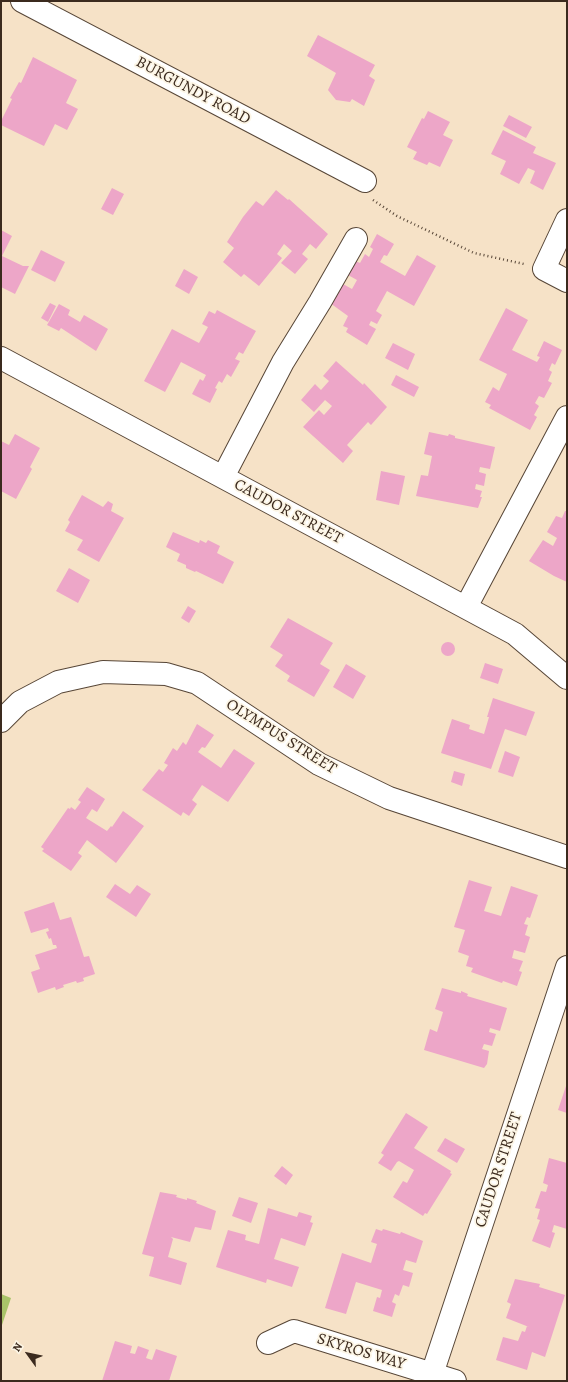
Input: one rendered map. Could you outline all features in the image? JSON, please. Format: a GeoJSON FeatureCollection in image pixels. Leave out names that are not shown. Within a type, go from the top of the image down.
{"type":"FeatureCollection","features":[{"type":"Feature","properties":{"kind":"street","name":"BURGUNDY ROAD"},"geometry":{"type":"LineString","coordinates":[[22,1],[365,182]]}},
{"type":"Feature","properties":{"kind":"street"},"geometry":{"type":"LineString","coordinates":[[567,220],[544,269],[567,281]]}},
{"type":"Feature","properties":{"kind":"street"},"geometry":{"type":"LineString","coordinates":[[223,477],[283,362],[356,239]]}},
{"type":"Feature","properties":{"kind":"street","name":"CAUDOR STREET"},"geometry":{"type":"LineString","coordinates":[[1,358],[515,634],[567,678]]}},
{"type":"Feature","properties":{"kind":"street"},"geometry":{"type":"LineString","coordinates":[[466,607],[567,417]]}},
{"type":"Feature","properties":{"kind":"street","name":"OLYMPUS STREET"},"geometry":{"type":"LineString","coordinates":[[1,721],[20,702],[58,682],[103,672],[166,674],[197,683],[319,764],[389,798],[567,857]]}},
{"type":"Feature","properties":{"kind":"street","name":"CAUDOR STREET"},"geometry":{"type":"LineString","coordinates":[[432,1374],[567,967]]}},
{"type":"Feature","properties":{"kind":"street","name":"SKYROS WAY"},"geometry":{"type":"LineString","coordinates":[[268,1343],[294,1331],[455,1381]]}},
{"type":"Feature","properties":{"kind":"path"},"geometry":{"type":"LineString","coordinates":[[365,182],[372,199],[397,216],[474,253],[544,269]]}},
{"type":"Feature","properties":{"kind":"green space"},"geometry":{"type":"Polygon","coordinates":[[[1,1294],[11,1298],[1,1328],[1,1294]]]}},
{"type":"Feature","properties":{"kind":"building"},"geometry":{"type":"Polygon","coordinates":[[[318,35],[375,65],[369,76],[375,80],[364,106],[352,99],[350,102],[336,100],[328,90],[336,73],[307,56],[318,35]]]}},
{"type":"Feature","properties":{"kind":"building"},"geometry":{"type":"Polygon","coordinates":[[[33,57],[77,80],[66,103],[78,109],[67,130],[55,124],[44,146],[1,125],[1,121],[12,99],[10,98],[19,82],[21,83],[33,57]]]}},
{"type":"Feature","properties":{"kind":"building"},"geometry":{"type":"Polygon","coordinates":[[[428,111],[450,122],[443,135],[453,140],[440,167],[429,162],[427,165],[413,159],[417,152],[407,147],[422,118],[424,119],[428,111]]]}},
{"type":"Feature","properties":{"kind":"building"},"geometry":{"type":"Polygon","coordinates":[[[509,115],[532,127],[526,138],[503,126],[509,115]]]}},
{"type":"Feature","properties":{"kind":"building"},"geometry":{"type":"Polygon","coordinates":[[[503,130],[536,147],[533,153],[556,163],[543,190],[530,183],[535,171],[528,168],[519,184],[500,174],[506,161],[491,154],[503,130]]]}},
{"type":"Feature","properties":{"kind":"building"},"geometry":{"type":"Polygon","coordinates":[[[112,188],[124,194],[113,215],[101,209],[112,188]]]}},
{"type":"Feature","properties":{"kind":"building"},"geometry":{"type":"Polygon","coordinates":[[[276,190],[288,200],[289,199],[328,234],[316,249],[310,244],[302,254],[308,259],[295,274],[281,263],[292,251],[284,244],[277,254],[282,258],[259,286],[244,274],[241,277],[223,262],[234,248],[227,242],[243,217],[256,201],[263,206],[276,190]]]}},
{"type":"Feature","properties":{"kind":"building"},"geometry":{"type":"Polygon","coordinates":[[[1,230],[12,236],[2,256],[23,266],[29,266],[15,294],[1,287],[1,230]]]}},
{"type":"Feature","properties":{"kind":"building"},"geometry":{"type":"Polygon","coordinates":[[[377,234],[394,244],[387,256],[384,255],[380,262],[405,276],[417,255],[436,266],[414,306],[387,291],[376,311],[382,315],[377,324],[371,321],[369,325],[376,329],[367,345],[346,332],[348,328],[343,326],[348,316],[330,303],[343,284],[352,289],[357,280],[348,275],[355,261],[360,263],[365,254],[369,257],[373,249],[370,247],[377,234]]]}},
{"type":"Feature","properties":{"kind":"building"},"geometry":{"type":"Polygon","coordinates":[[[41,250],[65,262],[55,282],[31,270],[41,250]]]}},
{"type":"Feature","properties":{"kind":"building"},"geometry":{"type":"Polygon","coordinates":[[[184,269],[198,277],[189,294],[175,286],[184,269]]]}},
{"type":"Feature","properties":{"kind":"building"},"geometry":{"type":"Polygon","coordinates":[[[50,303],[56,306],[48,322],[41,318],[50,303]]]}},
{"type":"Feature","properties":{"kind":"building"},"geometry":{"type":"Polygon","coordinates":[[[59,304],[70,310],[68,315],[80,322],[84,315],[108,329],[96,351],[61,328],[59,331],[47,325],[59,304]]]}},
{"type":"Feature","properties":{"kind":"building"},"geometry":{"type":"Polygon","coordinates":[[[506,308],[528,320],[512,350],[537,362],[540,357],[537,356],[544,341],[562,350],[555,365],[552,363],[549,370],[552,372],[548,381],[552,383],[544,398],[539,396],[535,403],[539,406],[534,415],[537,417],[530,430],[489,408],[491,405],[485,402],[493,387],[499,391],[507,374],[479,360],[506,308]]]}},
{"type":"Feature","properties":{"kind":"building"},"geometry":{"type":"Polygon","coordinates":[[[217,310],[256,331],[243,354],[239,352],[235,359],[240,361],[231,377],[227,374],[222,383],[219,381],[210,403],[192,394],[200,379],[203,381],[206,375],[181,362],[165,392],[144,381],[172,329],[199,343],[208,327],[202,324],[209,311],[215,314],[217,310]]]}},
{"type":"Feature","properties":{"kind":"building"},"geometry":{"type":"Polygon","coordinates":[[[393,343],[415,354],[408,370],[385,358],[393,343]]]}},
{"type":"Feature","properties":{"kind":"building"},"geometry":{"type":"Polygon","coordinates":[[[336,361],[363,385],[364,383],[387,407],[371,425],[368,422],[347,445],[353,451],[343,463],[303,427],[319,410],[324,415],[332,406],[325,400],[314,412],[301,400],[315,384],[321,390],[329,381],[323,376],[336,361]]]}},
{"type":"Feature","properties":{"kind":"building"},"geometry":{"type":"Polygon","coordinates":[[[396,375],[419,387],[414,397],[391,385],[396,375]]]}},
{"type":"Feature","properties":{"kind":"building"},"geometry":{"type":"Polygon","coordinates":[[[429,432],[448,436],[449,434],[455,436],[455,438],[495,447],[490,469],[480,467],[479,472],[486,474],[484,486],[476,484],[475,489],[482,491],[480,497],[482,497],[478,508],[416,496],[421,475],[428,476],[432,456],[424,454],[429,432]]]}},
{"type":"Feature","properties":{"kind":"building"},"geometry":{"type":"Polygon","coordinates":[[[15,434],[40,448],[30,467],[32,469],[16,499],[1,491],[1,441],[9,445],[15,434]]]}},
{"type":"Feature","properties":{"kind":"building"},"geometry":{"type":"Polygon","coordinates":[[[381,471],[405,476],[399,505],[376,500],[381,471]]]}},
{"type":"Feature","properties":{"kind":"building"},"geometry":{"type":"Polygon","coordinates":[[[82,495],[103,507],[108,501],[113,504],[111,511],[124,518],[99,562],[77,550],[83,540],[65,531],[70,522],[68,520],[82,495]]]}},
{"type":"Feature","properties":{"kind":"building"},"geometry":{"type":"Polygon","coordinates":[[[565,511],[567,511],[567,582],[529,561],[543,540],[553,546],[557,538],[547,532],[556,516],[562,518],[565,511]]]}},
{"type":"Feature","properties":{"kind":"building"},"geometry":{"type":"Polygon","coordinates":[[[173,532],[199,543],[200,540],[206,543],[208,540],[220,546],[217,553],[234,562],[223,584],[196,571],[195,572],[186,568],[186,565],[177,561],[180,554],[166,547],[173,532]]]}},
{"type":"Feature","properties":{"kind":"building"},"geometry":{"type":"Polygon","coordinates":[[[69,568],[90,580],[78,603],[56,591],[69,568]]]}},
{"type":"Feature","properties":{"kind":"building"},"geometry":{"type":"Polygon","coordinates":[[[188,606],[196,611],[189,623],[181,618],[188,606]]]}},
{"type":"Feature","properties":{"kind":"building"},"geometry":{"type":"Polygon","coordinates":[[[288,618],[333,643],[320,664],[330,670],[314,697],[287,681],[290,676],[275,666],[283,655],[270,647],[288,618]]]}},
{"type":"Feature","properties":{"kind":"building"},"geometry":{"type":"Polygon","coordinates":[[[448,642],[453,644],[455,649],[453,654],[448,656],[443,654],[441,649],[443,644],[448,642]]]}},
{"type":"Feature","properties":{"kind":"building"},"geometry":{"type":"Polygon","coordinates":[[[485,663],[503,669],[498,684],[480,678],[485,663]]]}},
{"type":"Feature","properties":{"kind":"building"},"geometry":{"type":"Polygon","coordinates":[[[346,664],[366,676],[353,699],[333,687],[346,664]]]}},
{"type":"Feature","properties":{"kind":"building"},"geometry":{"type":"Polygon","coordinates":[[[493,698],[535,712],[526,736],[505,729],[491,769],[441,753],[452,719],[470,725],[469,729],[484,734],[489,717],[487,717],[493,698]]]}},
{"type":"Feature","properties":{"kind":"building"},"geometry":{"type":"Polygon","coordinates":[[[197,724],[214,735],[205,748],[202,747],[198,752],[221,768],[234,749],[255,763],[228,802],[202,785],[192,800],[197,804],[189,816],[183,812],[181,816],[142,790],[159,769],[163,772],[168,765],[164,763],[173,748],[177,751],[183,742],[186,745],[197,724]]]}},
{"type":"Feature","properties":{"kind":"building"},"geometry":{"type":"Polygon","coordinates":[[[505,751],[520,757],[513,777],[498,772],[505,751]]]}},
{"type":"Feature","properties":{"kind":"building"},"geometry":{"type":"Polygon","coordinates":[[[454,771],[465,774],[462,786],[451,782],[454,771]]]}},
{"type":"Feature","properties":{"kind":"building"},"geometry":{"type":"Polygon","coordinates":[[[87,787],[105,799],[97,812],[92,809],[86,818],[107,831],[111,826],[112,827],[123,811],[144,826],[116,863],[87,840],[78,853],[82,856],[71,871],[42,851],[44,849],[41,847],[68,808],[70,809],[71,807],[75,810],[81,802],[78,800],[87,787]]]}},
{"type":"Feature","properties":{"kind":"building"},"geometry":{"type":"Polygon","coordinates":[[[469,880],[492,887],[484,911],[501,916],[511,886],[538,895],[530,918],[527,917],[524,924],[528,925],[525,935],[530,937],[525,953],[514,950],[512,958],[523,961],[519,971],[522,972],[517,986],[503,981],[502,983],[471,972],[473,968],[466,966],[469,956],[458,952],[465,930],[454,927],[469,880]]]}},
{"type":"Feature","properties":{"kind":"building"},"geometry":{"type":"Polygon","coordinates":[[[115,884],[130,894],[137,885],[151,894],[136,917],[106,897],[115,884]]]}},
{"type":"Feature","properties":{"kind":"building"},"geometry":{"type":"Polygon","coordinates":[[[54,902],[60,920],[71,917],[84,957],[89,956],[95,974],[83,978],[84,981],[77,983],[76,981],[63,985],[64,987],[56,990],[55,987],[38,993],[31,972],[40,969],[35,955],[57,948],[56,945],[53,945],[51,938],[49,939],[46,932],[49,931],[48,928],[31,933],[24,912],[54,902]]]}},
{"type":"Feature","properties":{"kind":"building"},"geometry":{"type":"Polygon","coordinates":[[[442,988],[461,993],[461,991],[468,994],[467,996],[507,1008],[500,1031],[490,1028],[489,1032],[496,1034],[492,1046],[484,1044],[482,1049],[489,1051],[487,1064],[484,1068],[424,1050],[430,1029],[437,1032],[443,1012],[435,1009],[442,988]]]}},
{"type":"Feature","properties":{"kind":"building"},"geometry":{"type":"Polygon","coordinates":[[[567,1083],[567,1113],[558,1110],[567,1083]]]}},
{"type":"Feature","properties":{"kind":"building"},"geometry":{"type":"Polygon","coordinates":[[[406,1113],[428,1127],[414,1148],[451,1171],[450,1173],[452,1174],[427,1214],[425,1213],[423,1216],[393,1197],[403,1181],[407,1183],[414,1170],[399,1161],[391,1171],[378,1163],[384,1155],[381,1153],[406,1113]]]}},
{"type":"Feature","properties":{"kind":"building"},"geometry":{"type":"Polygon","coordinates":[[[445,1138],[465,1149],[457,1163],[437,1151],[445,1138]]]}},
{"type":"Feature","properties":{"kind":"building"},"geometry":{"type":"Polygon","coordinates":[[[549,1158],[567,1163],[567,1229],[554,1225],[552,1232],[555,1233],[550,1248],[532,1241],[540,1220],[537,1219],[540,1209],[535,1208],[541,1191],[546,1192],[548,1185],[543,1183],[549,1158]]]}},
{"type":"Feature","properties":{"kind":"building"},"geometry":{"type":"Polygon","coordinates":[[[282,1166],[293,1175],[286,1185],[274,1176],[282,1166]]]}},
{"type":"Feature","properties":{"kind":"building"},"geometry":{"type":"Polygon","coordinates":[[[160,1192],[177,1195],[176,1197],[187,1200],[187,1198],[197,1201],[196,1203],[216,1211],[211,1230],[195,1227],[190,1242],[171,1237],[173,1239],[168,1257],[187,1263],[181,1285],[149,1276],[154,1257],[142,1254],[160,1192]]]}},
{"type":"Feature","properties":{"kind":"building"},"geometry":{"type":"Polygon","coordinates":[[[239,1197],[258,1203],[251,1223],[232,1216],[239,1197]]]}},
{"type":"Feature","properties":{"kind":"building"},"geometry":{"type":"Polygon","coordinates":[[[268,1208],[297,1217],[299,1212],[312,1216],[310,1222],[313,1223],[305,1246],[281,1238],[274,1259],[299,1267],[292,1287],[267,1279],[266,1283],[216,1267],[228,1230],[246,1235],[245,1240],[259,1244],[268,1208]]]}},
{"type":"Feature","properties":{"kind":"building"},"geometry":{"type":"Polygon","coordinates":[[[376,1229],[382,1231],[383,1229],[400,1234],[401,1232],[423,1241],[416,1263],[406,1260],[403,1270],[413,1273],[409,1287],[403,1285],[399,1296],[395,1294],[392,1302],[396,1304],[392,1317],[373,1311],[377,1297],[380,1298],[382,1290],[356,1282],[346,1314],[325,1308],[342,1253],[371,1263],[377,1244],[371,1242],[376,1229]]]}},
{"type":"Feature","properties":{"kind":"building"},"geometry":{"type":"Polygon","coordinates":[[[515,1279],[540,1284],[539,1287],[565,1295],[545,1357],[532,1352],[527,1370],[496,1360],[503,1337],[518,1341],[522,1331],[525,1332],[527,1326],[506,1318],[511,1304],[507,1302],[515,1279]]]}},
{"type":"Feature","properties":{"kind":"building"},"geometry":{"type":"Polygon","coordinates":[[[115,1341],[132,1346],[130,1353],[135,1354],[138,1346],[149,1350],[146,1358],[152,1360],[156,1349],[177,1356],[169,1381],[102,1381],[115,1341]]]}}]}
